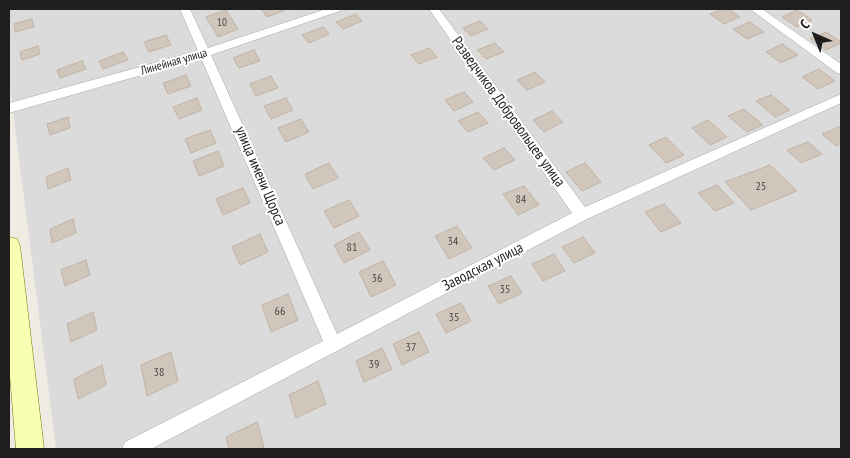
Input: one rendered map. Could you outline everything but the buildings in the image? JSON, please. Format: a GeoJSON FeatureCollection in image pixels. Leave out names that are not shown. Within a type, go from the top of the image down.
{"type":"FeatureCollection","features":[{"type":"Feature","properties":{"kind":"street","name":"улица имени Щорса"},"geometry":{"type":"LineString","coordinates":[[185,9],[333,345]]}},
{"type":"Feature","properties":{"kind":"street","name":"Линейная улица"},"geometry":{"type":"LineString","coordinates":[[9,108],[206,53],[336,9]]}},
{"type":"Feature","properties":{"kind":"street","name":"Разведчиков Добровольцев улица"},"geometry":{"type":"LineString","coordinates":[[434,9],[582,215]]}},
{"type":"Feature","properties":{"kind":"street"},"geometry":{"type":"LineString","coordinates":[[755,9],[841,70]]}},
{"type":"Feature","properties":{"kind":"street","name":"Заводская улица"},"geometry":{"type":"LineString","coordinates":[[132,449],[582,215],[841,98]]}},
{"type":"Feature","properties":{"kind":"street"},"geometry":{"type":"LineString","coordinates":[[9,246],[30,449]]}},
{"type":"Feature","properties":{"kind":"shaded area"},"geometry":{"type":"Polygon","coordinates":[[[9,9],[841,9],[841,449],[56,449],[9,80],[9,9]]]}}]}
